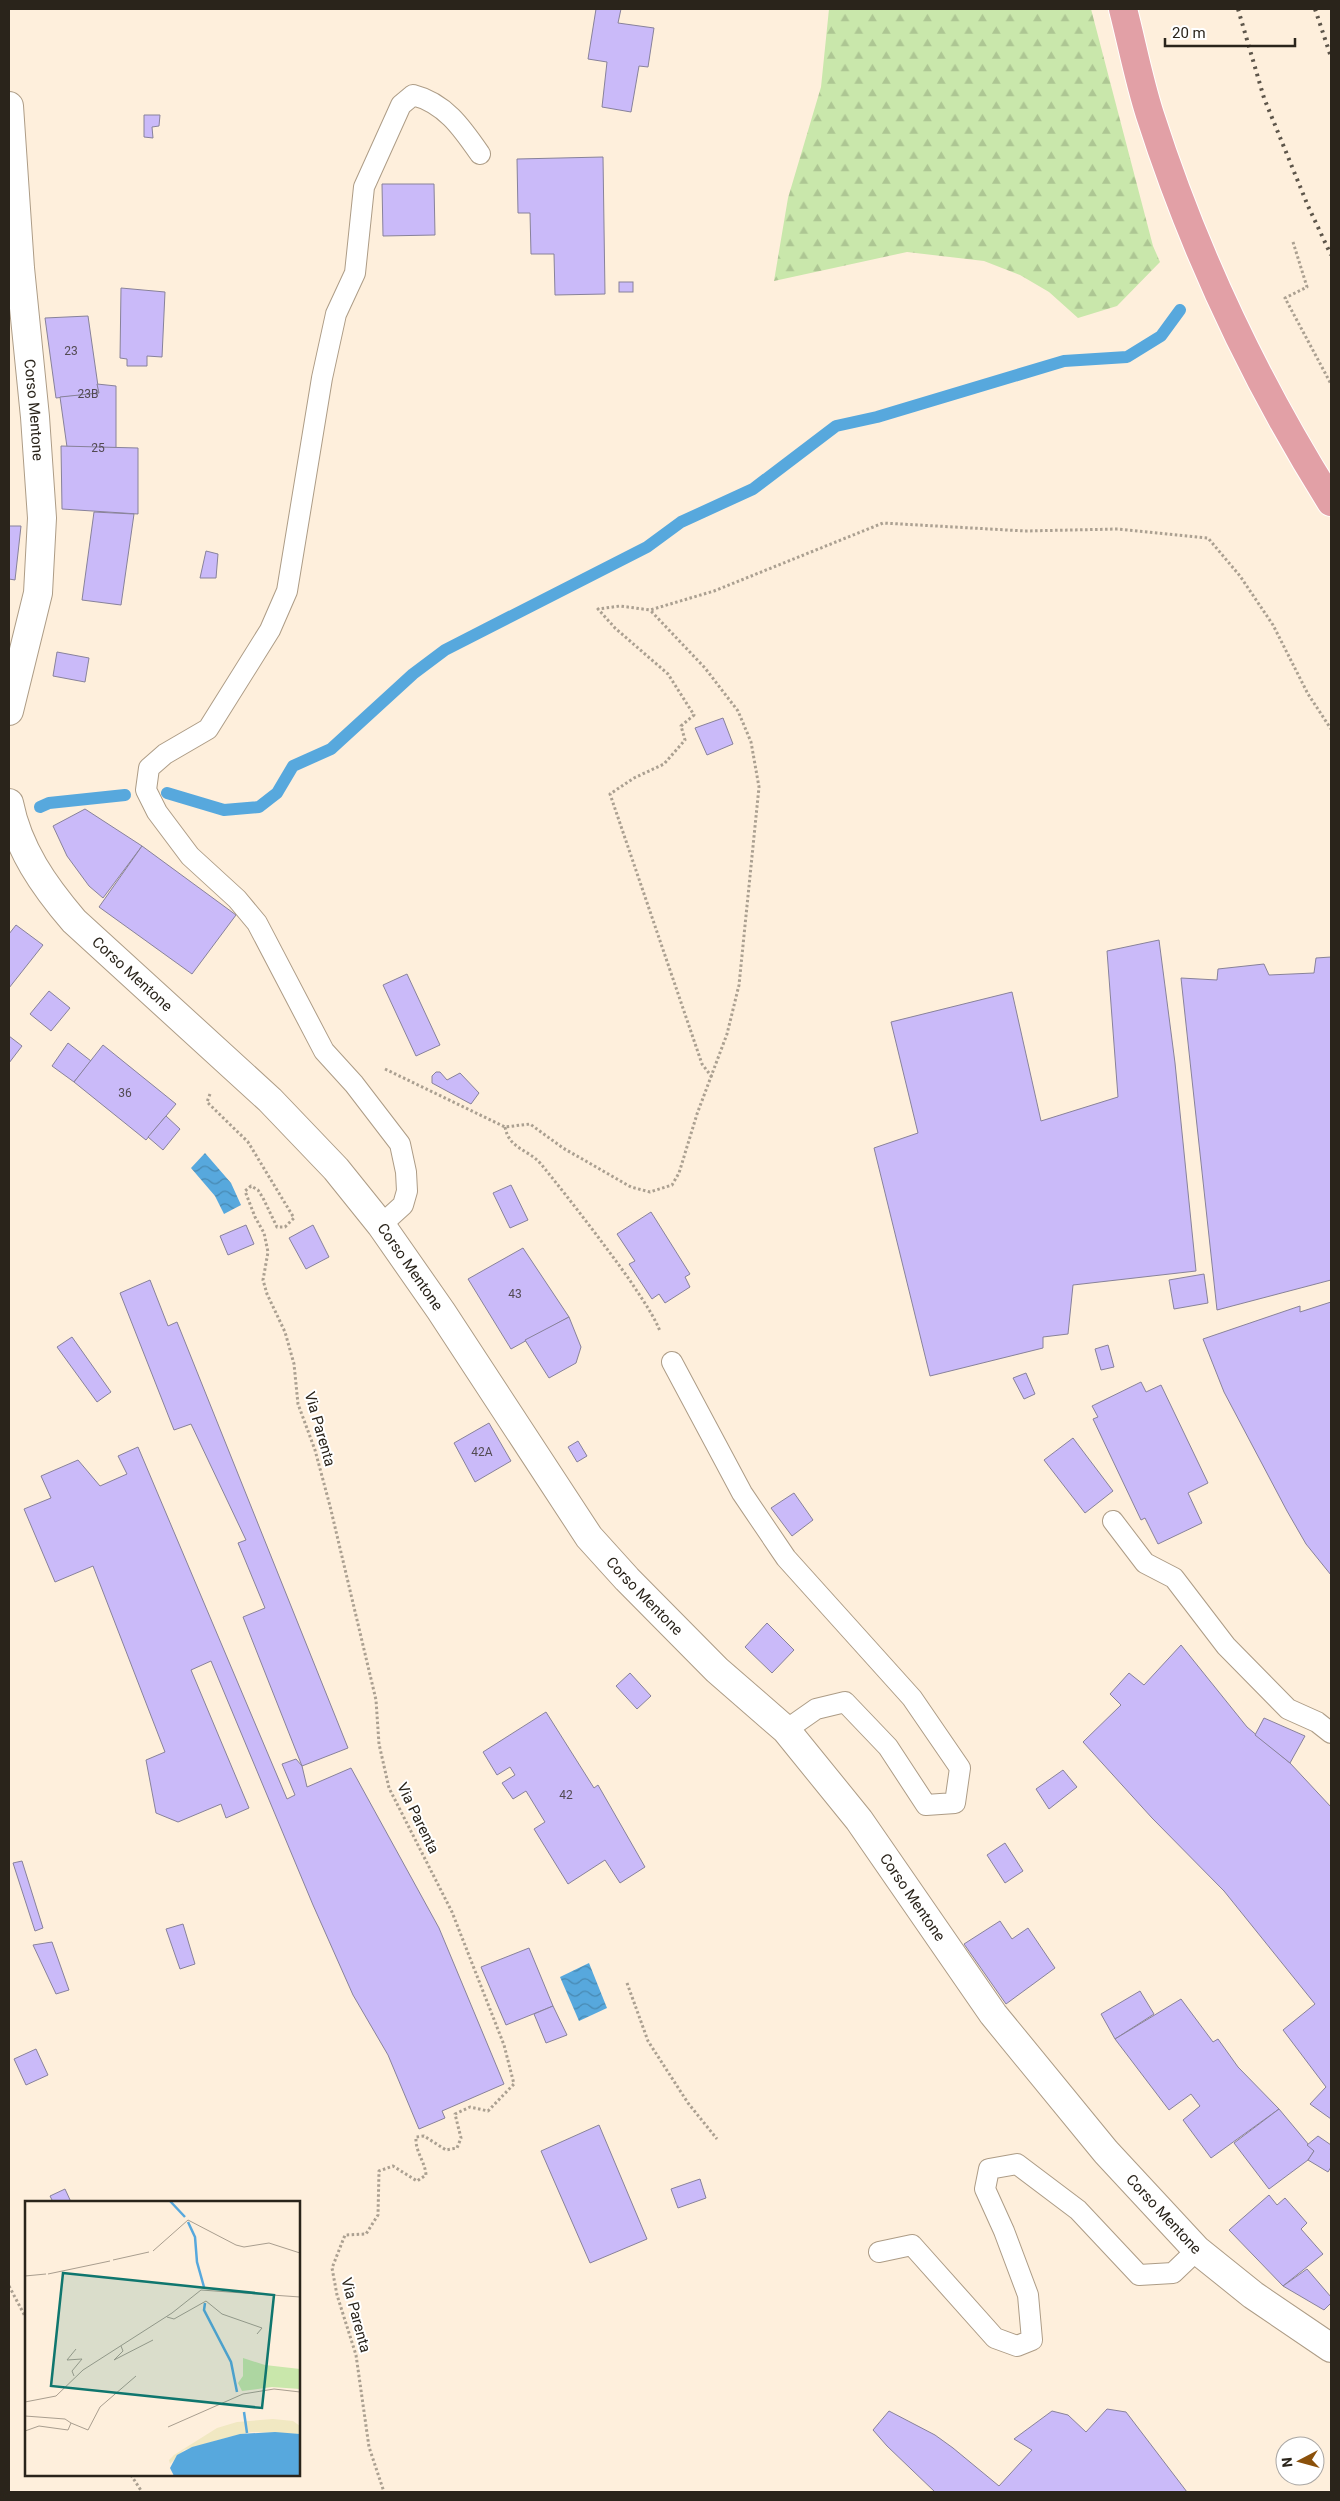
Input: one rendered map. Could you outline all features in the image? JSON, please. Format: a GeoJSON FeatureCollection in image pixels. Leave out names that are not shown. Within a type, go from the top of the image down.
{"type":"FeatureCollection","features":[{"type":"Feature","properties":{"kind":"main road"},"geometry":{"type":"LineString","coordinates":[[1123,9],[1150,114],[1194,240],[1239,340],[1292,441],[1331,502]]}},
{"type":"Feature","properties":{"kind":"main road","name":"Corso Mentone"},"geometry":{"type":"LineString","coordinates":[[9,106],[20,268],[35,417],[42,518],[38,593],[9,711]]}},
{"type":"Feature","properties":{"kind":"main road","name":"Corso Mentone"},"geometry":{"type":"LineString","coordinates":[[9,803],[19,840],[29,860],[54,898],[69,915],[270,1100],[336,1169],[381,1225],[441,1311],[589,1537],[640,1593],[717,1670],[786,1730],[859,1820],[993,2014],[1106,2152],[1197,2250],[1253,2296],[1331,2348]]}},
{"type":"Feature","properties":{"kind":"lane"},"geometry":{"type":"LineString","coordinates":[[381,1225],[403,1205],[407,1191],[406,1172],[400,1144],[354,1084],[324,1051],[257,923],[237,899],[190,856],[157,812],[146,790],[149,768],[165,754],[208,729],[270,630],[287,591],[332,332],[336,314],[355,273],[364,187],[401,105],[413,95],[429,99],[445,110],[463,130],[480,154]]}},
{"type":"Feature","properties":{"kind":"lane"},"geometry":{"type":"LineString","coordinates":[[672,1362],[742,1493],[786,1558],[912,1698],[960,1768],[954,1803],[926,1805],[888,1747],[845,1702],[816,1709],[786,1730]]}},
{"type":"Feature","properties":{"kind":"lane"},"geometry":{"type":"LineString","coordinates":[[1113,1521],[1145,1564],[1174,1578],[1226,1646],[1288,1708],[1317,1722],[1331,1733]]}},
{"type":"Feature","properties":{"kind":"lane"},"geometry":{"type":"LineString","coordinates":[[879,2252],[912,2245],[995,2338],[1017,2346],[1032,2340],[1028,2296],[1004,2231],[985,2189],[989,2169],[1017,2164],[1078,2210],[1139,2275],[1173,2273],[1197,2250]]}},
{"type":"Feature","properties":{"kind":"path"},"geometry":{"type":"LineString","coordinates":[[1293,242],[1307,287],[1286,298],[1331,384]]}},
{"type":"Feature","properties":{"kind":"path"},"geometry":{"type":"LineString","coordinates":[[712,1077],[702,1064],[610,794],[634,778],[664,764],[685,740],[681,726],[694,715],[668,674],[615,628],[598,609],[620,606],[650,610],[714,591],[883,523],[1025,531],[1118,529],[1208,538],[1240,576],[1273,625],[1308,694],[1331,728]]}},
{"type":"Feature","properties":{"kind":"path"},"geometry":{"type":"LineString","coordinates":[[378,1067],[505,1127],[530,1124],[563,1148],[631,1186],[650,1192],[666,1189],[672,1185],[679,1173],[696,1114],[712,1077],[727,1034],[739,985],[759,787],[751,742],[738,711],[705,668],[650,610]]}},
{"type":"Feature","properties":{"kind":"path","name":"Via Parenta"},"geometry":{"type":"LineString","coordinates":[[213,1092],[208,1096],[207,1102],[248,1142],[294,1218],[285,1227],[277,1227],[258,1190],[251,1186],[245,1191],[264,1234],[268,1252],[263,1280],[267,1294],[285,1332],[294,1364],[298,1404],[330,1506],[376,1700],[379,1744],[389,1788],[452,1912],[504,2044],[514,2084],[488,2111],[470,2107],[455,2114],[461,2138],[458,2148],[446,2150],[424,2136],[416,2137],[415,2147],[425,2165],[426,2175],[418,2181],[393,2166],[379,2171],[378,2215],[366,2234],[345,2235],[332,2268],[337,2295],[356,2354],[369,2447],[384,2492]]}},
{"type":"Feature","properties":{"kind":"path"},"geometry":{"type":"LineString","coordinates":[[505,1127],[507,1137],[513,1144],[539,1162],[615,1259],[654,1316],[672,1362]]}},
{"type":"Feature","properties":{"kind":"path"},"geometry":{"type":"LineString","coordinates":[[627,1983],[648,2042],[688,2103],[717,2139]]}},
{"type":"Feature","properties":{"kind":"path"},"geometry":{"type":"LineString","coordinates":[[9,2286],[25,2316]]}},
{"type":"Feature","properties":{"kind":"path"},"geometry":{"type":"LineString","coordinates":[[132,2476],[142,2492]]}},
{"type":"Feature","properties":{"kind":"green space"},"geometry":{"type":"Polygon","coordinates":[[[829,9],[1091,9],[1153,246],[1160,262],[1117,306],[1078,318],[1049,292],[1020,275],[984,261],[907,252],[774,281],[788,198],[821,87],[829,9]]]}},
{"type":"Feature","properties":{"kind":"water"},"geometry":{"type":"Polygon","coordinates":[[[205,1153],[231,1183],[241,1205],[224,1214],[215,1196],[191,1168],[205,1153]]]}},
{"type":"Feature","properties":{"kind":"water"},"geometry":{"type":"Polygon","coordinates":[[[589,1963],[607,2008],[579,2021],[560,1977],[589,1963]]]}},
{"type":"Feature","properties":{"kind":"building"},"geometry":{"type":"Polygon","coordinates":[[[596,9],[621,9],[618,23],[654,28],[648,67],[639,66],[631,112],[602,107],[607,62],[588,59],[596,9]]]}},
{"type":"Feature","properties":{"kind":"building"},"geometry":{"type":"Polygon","coordinates":[[[144,115],[160,115],[159,126],[152,127],[153,138],[144,137],[144,115]]]}},
{"type":"Feature","properties":{"kind":"building"},"geometry":{"type":"Polygon","coordinates":[[[603,157],[605,294],[555,295],[554,254],[531,254],[530,213],[518,213],[517,159],[603,157]]]}},
{"type":"Feature","properties":{"kind":"building"},"geometry":{"type":"Polygon","coordinates":[[[382,184],[434,184],[435,235],[383,236],[382,184]]]}},
{"type":"Feature","properties":{"kind":"building"},"geometry":{"type":"Polygon","coordinates":[[[619,282],[633,282],[633,292],[619,292],[619,282]]]}},
{"type":"Feature","properties":{"kind":"building"},"geometry":{"type":"Polygon","coordinates":[[[121,288],[165,292],[162,357],[147,356],[147,366],[127,366],[127,359],[120,358],[121,288]]]}},
{"type":"Feature","properties":{"kind":"building"},"geometry":{"type":"Polygon","coordinates":[[[88,316],[99,393],[56,398],[45,318],[88,316]]]}},
{"type":"Feature","properties":{"kind":"building"},"geometry":{"type":"Polygon","coordinates":[[[97,384],[116,386],[116,448],[67,447],[60,397],[99,393],[97,384]]]}},
{"type":"Feature","properties":{"kind":"building"},"geometry":{"type":"Polygon","coordinates":[[[61,446],[138,448],[138,514],[62,509],[61,446]]]}},
{"type":"Feature","properties":{"kind":"building"},"geometry":{"type":"Polygon","coordinates":[[[94,512],[134,514],[121,605],[82,600],[94,512]]]}},
{"type":"Feature","properties":{"kind":"building"},"geometry":{"type":"Polygon","coordinates":[[[9,526],[21,526],[15,580],[9,579],[9,526]]]}},
{"type":"Feature","properties":{"kind":"building"},"geometry":{"type":"Polygon","coordinates":[[[206,551],[218,554],[216,578],[200,578],[206,551]]]}},
{"type":"Feature","properties":{"kind":"building"},"geometry":{"type":"Polygon","coordinates":[[[57,652],[89,658],[85,682],[53,676],[57,652]]]}},
{"type":"Feature","properties":{"kind":"building"},"geometry":{"type":"Polygon","coordinates":[[[723,718],[733,744],[707,755],[695,728],[723,718]]]}},
{"type":"Feature","properties":{"kind":"building"},"geometry":{"type":"Polygon","coordinates":[[[85,809],[142,846],[103,898],[89,886],[67,856],[53,826],[85,809]]]}},
{"type":"Feature","properties":{"kind":"building"},"geometry":{"type":"Polygon","coordinates":[[[142,846],[236,915],[192,974],[99,907],[142,846]]]}},
{"type":"Feature","properties":{"kind":"building"},"geometry":{"type":"Polygon","coordinates":[[[16,925],[43,945],[9,988],[9,934],[16,925]]]}},
{"type":"Feature","properties":{"kind":"building"},"geometry":{"type":"Polygon","coordinates":[[[1159,940],[1175,1063],[1196,1271],[1073,1285],[1068,1334],[1043,1337],[1043,1348],[930,1376],[874,1148],[918,1133],[891,1022],[1012,992],[1041,1121],[1118,1097],[1107,951],[1159,940]]]}},
{"type":"Feature","properties":{"kind":"building"},"geometry":{"type":"Polygon","coordinates":[[[1331,957],[1331,1280],[1217,1310],[1181,978],[1217,980],[1218,969],[1264,964],[1269,975],[1314,973],[1316,958],[1331,957]]]}},
{"type":"Feature","properties":{"kind":"building"},"geometry":{"type":"Polygon","coordinates":[[[407,974],[440,1045],[416,1056],[383,985],[407,974]]]}},
{"type":"Feature","properties":{"kind":"building"},"geometry":{"type":"Polygon","coordinates":[[[49,991],[70,1008],[51,1031],[30,1014],[49,991]]]}},
{"type":"Feature","properties":{"kind":"building"},"geometry":{"type":"Polygon","coordinates":[[[9,1036],[22,1046],[9,1063],[9,1036]]]}},
{"type":"Feature","properties":{"kind":"building"},"geometry":{"type":"Polygon","coordinates":[[[68,1043],[91,1061],[74,1082],[52,1066],[68,1043]]]}},
{"type":"Feature","properties":{"kind":"building"},"geometry":{"type":"Polygon","coordinates":[[[103,1045],[176,1104],[146,1140],[74,1082],[103,1045]]]}},
{"type":"Feature","properties":{"kind":"building"},"geometry":{"type":"Polygon","coordinates":[[[436,1072],[440,1072],[447,1080],[460,1073],[479,1093],[471,1104],[432,1083],[432,1076],[436,1072]]]}},
{"type":"Feature","properties":{"kind":"building"},"geometry":{"type":"Polygon","coordinates":[[[166,1116],[180,1129],[163,1150],[148,1137],[166,1116]]]}},
{"type":"Feature","properties":{"kind":"building"},"geometry":{"type":"Polygon","coordinates":[[[511,1185],[528,1220],[510,1228],[493,1193],[511,1185]]]}},
{"type":"Feature","properties":{"kind":"building"},"geometry":{"type":"Polygon","coordinates":[[[651,1212],[690,1274],[685,1277],[690,1287],[665,1303],[659,1294],[652,1299],[629,1264],[635,1261],[617,1234],[651,1212]]]}},
{"type":"Feature","properties":{"kind":"building"},"geometry":{"type":"Polygon","coordinates":[[[246,1225],[254,1244],[228,1255],[220,1236],[246,1225]]]}},
{"type":"Feature","properties":{"kind":"building"},"geometry":{"type":"Polygon","coordinates":[[[313,1225],[329,1257],[306,1269],[289,1238],[313,1225]]]}},
{"type":"Feature","properties":{"kind":"building"},"geometry":{"type":"Polygon","coordinates":[[[523,1248],[569,1317],[511,1349],[468,1279],[523,1248]]]}},
{"type":"Feature","properties":{"kind":"building"},"geometry":{"type":"Polygon","coordinates":[[[1204,1274],[1208,1303],[1174,1309],[1169,1280],[1204,1274]]]}},
{"type":"Feature","properties":{"kind":"building"},"geometry":{"type":"Polygon","coordinates":[[[150,1280],[168,1326],[177,1322],[348,1748],[302,1766],[243,1617],[265,1608],[238,1543],[246,1540],[191,1424],[174,1430],[120,1293],[150,1280]]]}},
{"type":"Feature","properties":{"kind":"building"},"geometry":{"type":"Polygon","coordinates":[[[1331,1302],[1331,1575],[1306,1544],[1287,1511],[1224,1392],[1203,1339],[1300,1306],[1300,1312],[1331,1302]]]}},
{"type":"Feature","properties":{"kind":"building"},"geometry":{"type":"Polygon","coordinates":[[[569,1317],[581,1347],[576,1363],[549,1378],[525,1340],[569,1317]]]}},
{"type":"Feature","properties":{"kind":"building"},"geometry":{"type":"Polygon","coordinates":[[[72,1337],[111,1392],[97,1402],[57,1347],[72,1337]]]}},
{"type":"Feature","properties":{"kind":"building"},"geometry":{"type":"Polygon","coordinates":[[[1108,1345],[1114,1367],[1101,1370],[1095,1349],[1108,1345]]]}},
{"type":"Feature","properties":{"kind":"building"},"geometry":{"type":"Polygon","coordinates":[[[1026,1373],[1035,1394],[1024,1399],[1013,1378],[1026,1373]]]}},
{"type":"Feature","properties":{"kind":"building"},"geometry":{"type":"Polygon","coordinates":[[[1141,1382],[1146,1392],[1161,1385],[1208,1483],[1188,1493],[1202,1523],[1158,1544],[1145,1518],[1141,1520],[1093,1419],[1098,1417],[1092,1406],[1141,1382]]]}},
{"type":"Feature","properties":{"kind":"building"},"geometry":{"type":"Polygon","coordinates":[[[489,1423],[511,1461],[475,1482],[454,1443],[489,1423]]]}},
{"type":"Feature","properties":{"kind":"building"},"geometry":{"type":"Polygon","coordinates":[[[1073,1438],[1113,1491],[1085,1513],[1044,1460],[1073,1438]]]}},
{"type":"Feature","properties":{"kind":"building"},"geometry":{"type":"Polygon","coordinates":[[[578,1441],[587,1456],[577,1462],[568,1447],[578,1441]]]}},
{"type":"Feature","properties":{"kind":"building"},"geometry":{"type":"Polygon","coordinates":[[[138,1447],[287,1799],[295,1795],[282,1764],[296,1759],[302,1766],[307,1787],[351,1768],[439,1928],[504,2084],[442,2111],[445,2118],[419,2129],[388,2055],[353,1995],[313,1905],[211,1661],[191,1670],[249,1808],[226,1818],[221,1804],[178,1822],[156,1813],[146,1760],[165,1752],[93,1566],[55,1582],[24,1509],[51,1498],[41,1476],[78,1460],[100,1486],[127,1474],[118,1456],[138,1447]]]}},
{"type":"Feature","properties":{"kind":"building"},"geometry":{"type":"Polygon","coordinates":[[[794,1493],[813,1520],[792,1536],[771,1508],[794,1493]]]}},
{"type":"Feature","properties":{"kind":"building"},"geometry":{"type":"Polygon","coordinates":[[[767,1623],[794,1650],[772,1673],[745,1647],[767,1623]]]}},
{"type":"Feature","properties":{"kind":"building"},"geometry":{"type":"Polygon","coordinates":[[[1181,1645],[1247,1727],[1290,1763],[1331,1807],[1331,2119],[1310,2104],[1326,2087],[1283,2030],[1315,2004],[1224,1891],[1152,1818],[1083,1742],[1121,1705],[1110,1694],[1129,1673],[1144,1685],[1181,1645]]]}},
{"type":"Feature","properties":{"kind":"building"},"geometry":{"type":"Polygon","coordinates":[[[630,1673],[651,1696],[637,1709],[616,1686],[630,1673]]]}},
{"type":"Feature","properties":{"kind":"building"},"geometry":{"type":"Polygon","coordinates":[[[546,1712],[594,1788],[598,1785],[645,1867],[620,1883],[605,1860],[568,1884],[534,1829],[545,1822],[526,1791],[513,1799],[502,1783],[515,1775],[510,1767],[497,1775],[483,1752],[546,1712]]]}},
{"type":"Feature","properties":{"kind":"building"},"geometry":{"type":"Polygon","coordinates":[[[1264,1718],[1305,1736],[1290,1763],[1255,1735],[1264,1718]]]}},
{"type":"Feature","properties":{"kind":"building"},"geometry":{"type":"Polygon","coordinates":[[[1063,1770],[1077,1787],[1049,1809],[1036,1789],[1063,1770]]]}},
{"type":"Feature","properties":{"kind":"building"},"geometry":{"type":"Polygon","coordinates":[[[1005,1843],[1023,1871],[1005,1883],[987,1855],[1005,1843]]]}},
{"type":"Feature","properties":{"kind":"building"},"geometry":{"type":"Polygon","coordinates":[[[22,1861],[43,1928],[35,1931],[13,1863],[22,1861]]]}},
{"type":"Feature","properties":{"kind":"building"},"geometry":{"type":"Polygon","coordinates":[[[1000,1921],[1012,1939],[1028,1928],[1055,1968],[1006,2004],[964,1944],[1000,1921]]]}},
{"type":"Feature","properties":{"kind":"building"},"geometry":{"type":"Polygon","coordinates":[[[183,1924],[195,1964],[180,1969],[166,1929],[183,1924]]]}},
{"type":"Feature","properties":{"kind":"building"},"geometry":{"type":"Polygon","coordinates":[[[52,1942],[69,1990],[56,1994],[33,1945],[52,1942]]]}},
{"type":"Feature","properties":{"kind":"building"},"geometry":{"type":"Polygon","coordinates":[[[529,1948],[553,2006],[506,2025],[481,1967],[529,1948]]]}},
{"type":"Feature","properties":{"kind":"building"},"geometry":{"type":"Polygon","coordinates":[[[1140,1991],[1154,2014],[1115,2039],[1101,2014],[1140,1991]]]}},
{"type":"Feature","properties":{"kind":"building"},"geometry":{"type":"Polygon","coordinates":[[[1181,1999],[1213,2042],[1218,2039],[1238,2067],[1279,2109],[1211,2158],[1183,2120],[1200,2106],[1191,2094],[1169,2110],[1115,2039],[1181,1999]]]}},
{"type":"Feature","properties":{"kind":"building"},"geometry":{"type":"Polygon","coordinates":[[[553,2006],[567,2035],[546,2043],[534,2014],[553,2006]]]}},
{"type":"Feature","properties":{"kind":"building"},"geometry":{"type":"Polygon","coordinates":[[[36,2049],[48,2075],[26,2085],[14,2059],[36,2049]]]}},
{"type":"Feature","properties":{"kind":"building"},"geometry":{"type":"Polygon","coordinates":[[[1279,2109],[1314,2151],[1308,2160],[1269,2189],[1234,2143],[1279,2109]]]}},
{"type":"Feature","properties":{"kind":"building"},"geometry":{"type":"Polygon","coordinates":[[[599,2125],[647,2239],[590,2263],[541,2151],[599,2125]]]}},
{"type":"Feature","properties":{"kind":"building"},"geometry":{"type":"Polygon","coordinates":[[[1318,2136],[1331,2145],[1331,2167],[1328,2172],[1308,2160],[1314,2151],[1307,2145],[1318,2136]]]}},
{"type":"Feature","properties":{"kind":"building"},"geometry":{"type":"Polygon","coordinates":[[[700,2179],[706,2198],[678,2208],[671,2189],[700,2179]]]}},
{"type":"Feature","properties":{"kind":"building"},"geometry":{"type":"Polygon","coordinates":[[[65,2189],[71,2201],[52,2201],[50,2196],[65,2189]]]}},
{"type":"Feature","properties":{"kind":"building"},"geometry":{"type":"Polygon","coordinates":[[[1269,2195],[1277,2205],[1285,2198],[1307,2223],[1301,2229],[1323,2254],[1283,2286],[1229,2230],[1269,2195]]]}},
{"type":"Feature","properties":{"kind":"building"},"geometry":{"type":"Polygon","coordinates":[[[1307,2269],[1331,2297],[1331,2303],[1324,2310],[1283,2286],[1307,2269]]]}},
{"type":"Feature","properties":{"kind":"building"},"geometry":{"type":"Polygon","coordinates":[[[1107,2409],[1126,2412],[1187,2492],[935,2492],[873,2430],[889,2411],[935,2435],[999,2486],[1032,2450],[1014,2439],[1052,2411],[1068,2415],[1086,2432],[1107,2409]]]}},
{"type":"Feature","properties":{"kind":"waterway"},"geometry":{"type":"LineString","coordinates":[[167,793],[224,810],[259,807],[277,793],[293,766],[331,749],[413,674],[445,650],[647,547],[681,522],[753,489],[836,426],[877,417],[1064,361],[1127,357],[1161,336],[1180,310]]}},
{"type":"Feature","properties":{"kind":"waterway"},"geometry":{"type":"LineString","coordinates":[[40,807],[49,803],[125,795]]}},
{"type":"Feature","properties":{"kind":"railway"},"geometry":{"type":"LineString","coordinates":[[1238,9],[1264,98],[1308,206],[1331,255]]}},
{"type":"Feature","properties":{"kind":"railway"},"geometry":{"type":"LineString","coordinates":[[1315,9],[1331,57]]}}]}
